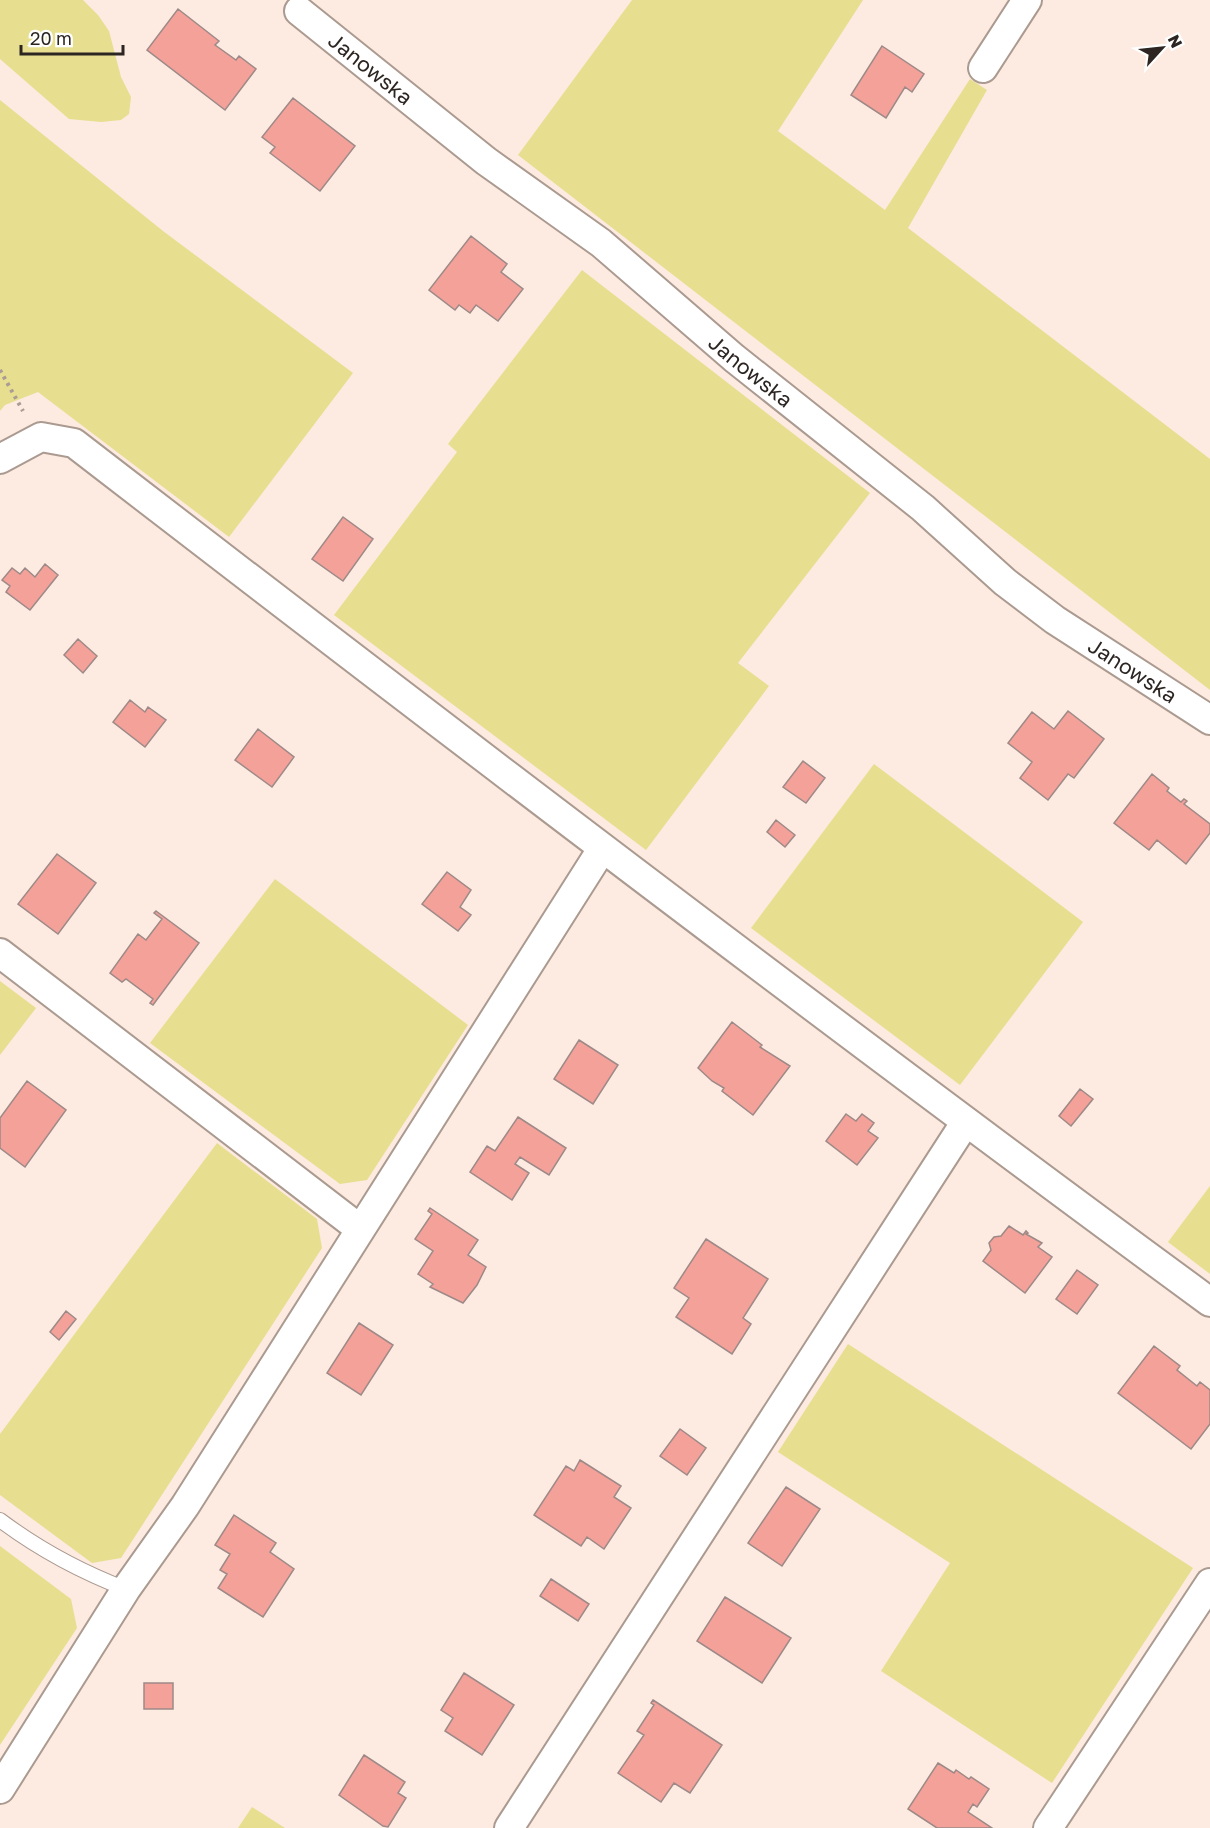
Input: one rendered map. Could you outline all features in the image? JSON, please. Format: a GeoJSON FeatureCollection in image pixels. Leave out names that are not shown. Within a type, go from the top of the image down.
{"type":"FeatureCollection","features":[{"type":"Feature","properties":{"kind":"street"},"geometry":{"type":"LineString","coordinates":[[983,68],[1027,0]]}},
{"type":"Feature","properties":{"kind":"street","name":"Janowska"},"geometry":{"type":"LineString","coordinates":[[299,11],[486,161],[601,243],[734,358],[923,508],[1005,582],[1055,620],[1210,720]]}},
{"type":"Feature","properties":{"kind":"street"},"geometry":{"type":"LineString","coordinates":[[0,459],[41,437],[74,443],[602,849],[965,1123],[1210,1302]]}},
{"type":"Feature","properties":{"kind":"street"},"geometry":{"type":"LineString","coordinates":[[0,1789],[126,1589],[185,1506],[602,849]]}},
{"type":"Feature","properties":{"kind":"street"},"geometry":{"type":"LineString","coordinates":[[0,953],[360,1229]]}},
{"type":"Feature","properties":{"kind":"street"},"geometry":{"type":"LineString","coordinates":[[509,1828],[965,1123]]}},
{"type":"Feature","properties":{"kind":"street"},"geometry":{"type":"LineString","coordinates":[[1048,1828],[1210,1583]]}},
{"type":"Feature","properties":{"kind":"lane"},"geometry":{"type":"LineString","coordinates":[[0,1520],[36,1547],[81,1572],[126,1589]]}},
{"type":"Feature","properties":{"kind":"path"},"geometry":{"type":"LineString","coordinates":[[0,370],[15,401],[41,437]]}},
{"type":"Feature","properties":{"kind":"shaded area"},"geometry":{"type":"Polygon","coordinates":[[[0,0],[83,0],[98,15],[109,31],[121,77],[131,97],[129,114],[121,120],[101,122],[69,119],[0,59],[0,0]]]}},
{"type":"Feature","properties":{"kind":"shaded area"},"geometry":{"type":"Polygon","coordinates":[[[632,0],[863,0],[778,131],[885,210],[970,79],[987,90],[908,228],[1210,459],[1210,690],[518,155],[632,0]]]}},
{"type":"Feature","properties":{"kind":"shaded area"},"geometry":{"type":"Polygon","coordinates":[[[0,100],[163,231],[353,373],[229,537],[38,392],[5,405],[0,411],[0,100]]]}},
{"type":"Feature","properties":{"kind":"shaded area"},"geometry":{"type":"Polygon","coordinates":[[[582,270],[870,493],[738,663],[769,686],[646,850],[334,615],[457,452],[448,444],[582,270]]]}},
{"type":"Feature","properties":{"kind":"shaded area"},"geometry":{"type":"Polygon","coordinates":[[[874,764],[1083,922],[960,1085],[751,928],[874,764]]]}},
{"type":"Feature","properties":{"kind":"shaded area"},"geometry":{"type":"Polygon","coordinates":[[[275,879],[468,1025],[367,1180],[340,1184],[150,1043],[275,879]]]}},
{"type":"Feature","properties":{"kind":"shaded area"},"geometry":{"type":"Polygon","coordinates":[[[0,981],[36,1008],[0,1055],[0,981]]]}},
{"type":"Feature","properties":{"kind":"shaded area"},"geometry":{"type":"Polygon","coordinates":[[[217,1143],[317,1219],[322,1248],[121,1558],[92,1563],[0,1495],[0,1434],[217,1143]]]}},
{"type":"Feature","properties":{"kind":"shaded area"},"geometry":{"type":"Polygon","coordinates":[[[1210,1186],[1210,1274],[1168,1242],[1210,1186]]]}},
{"type":"Feature","properties":{"kind":"shaded area"},"geometry":{"type":"Polygon","coordinates":[[[848,1344],[1193,1568],[1052,1783],[881,1671],[950,1563],[778,1452],[848,1344]]]}},
{"type":"Feature","properties":{"kind":"shaded area"},"geometry":{"type":"Polygon","coordinates":[[[0,1546],[71,1599],[77,1628],[0,1745],[0,1546]]]}},
{"type":"Feature","properties":{"kind":"shaded area"},"geometry":{"type":"Polygon","coordinates":[[[252,1807],[285,1828],[238,1828],[252,1807]]]}},
{"type":"Feature","properties":{"kind":"building"},"geometry":{"type":"Polygon","coordinates":[[[178,9],[219,41],[215,45],[236,60],[239,56],[256,69],[225,110],[147,50],[178,9]]]}},
{"type":"Feature","properties":{"kind":"building"},"geometry":{"type":"Polygon","coordinates":[[[882,46],[924,74],[912,92],[905,87],[886,118],[851,95],[882,46]]]}},
{"type":"Feature","properties":{"kind":"building"},"geometry":{"type":"Polygon","coordinates":[[[293,98],[355,146],[320,191],[270,153],[275,147],[262,137],[293,98]]]}},
{"type":"Feature","properties":{"kind":"building"},"geometry":{"type":"Polygon","coordinates":[[[471,236],[507,264],[501,272],[523,289],[498,321],[476,305],[470,313],[459,305],[455,310],[429,290],[471,236]]]}},
{"type":"Feature","properties":{"kind":"building"},"geometry":{"type":"Polygon","coordinates":[[[343,517],[373,539],[343,581],[312,559],[343,517]]]}},
{"type":"Feature","properties":{"kind":"building"},"geometry":{"type":"Polygon","coordinates":[[[45,564],[58,575],[30,610],[6,592],[10,586],[2,580],[12,568],[20,574],[25,568],[35,577],[45,564]]]}},
{"type":"Feature","properties":{"kind":"building"},"geometry":{"type":"Polygon","coordinates":[[[78,639],[97,656],[83,673],[64,655],[78,639]]]}},
{"type":"Feature","properties":{"kind":"building"},"geometry":{"type":"Polygon","coordinates":[[[130,700],[145,712],[148,707],[166,720],[145,747],[113,722],[130,700]]]}},
{"type":"Feature","properties":{"kind":"building"},"geometry":{"type":"Polygon","coordinates":[[[1068,711],[1104,739],[1074,778],[1068,774],[1048,800],[1020,778],[1032,762],[1008,743],[1032,712],[1054,729],[1068,711]]]}},
{"type":"Feature","properties":{"kind":"building"},"geometry":{"type":"Polygon","coordinates":[[[258,729],[294,757],[272,787],[235,760],[258,729]]]}},
{"type":"Feature","properties":{"kind":"building"},"geometry":{"type":"Polygon","coordinates":[[[803,761],[825,778],[806,803],[783,787],[803,761]]]}},
{"type":"Feature","properties":{"kind":"building"},"geometry":{"type":"Polygon","coordinates":[[[1152,774],[1169,788],[1167,791],[1181,802],[1184,799],[1187,801],[1184,804],[1210,824],[1210,833],[1186,864],[1157,840],[1149,850],[1114,823],[1152,774]]]}},
{"type":"Feature","properties":{"kind":"building"},"geometry":{"type":"Polygon","coordinates":[[[776,820],[795,835],[785,847],[767,832],[776,820]]]}},
{"type":"Feature","properties":{"kind":"building"},"geometry":{"type":"Polygon","coordinates":[[[57,854],[96,883],[58,934],[18,904],[57,854]]]}},
{"type":"Feature","properties":{"kind":"building"},"geometry":{"type":"Polygon","coordinates":[[[447,872],[471,890],[460,907],[471,915],[458,931],[422,904],[447,872]]]}},
{"type":"Feature","properties":{"kind":"building"},"geometry":{"type":"Polygon","coordinates":[[[156,911],[199,943],[153,1005],[150,1003],[153,999],[126,979],[122,982],[110,973],[138,934],[146,940],[162,919],[154,913],[156,911]]]}},
{"type":"Feature","properties":{"kind":"building"},"geometry":{"type":"Polygon","coordinates":[[[732,1022],[762,1045],[760,1047],[790,1066],[753,1115],[722,1091],[724,1088],[698,1068],[732,1022]]]}},
{"type":"Feature","properties":{"kind":"building"},"geometry":{"type":"Polygon","coordinates":[[[579,1040],[618,1065],[593,1104],[554,1079],[579,1040]]]}},
{"type":"Feature","properties":{"kind":"building"},"geometry":{"type":"Polygon","coordinates":[[[27,1081],[66,1110],[25,1167],[0,1148],[0,1118],[27,1081]]]}},
{"type":"Feature","properties":{"kind":"building"},"geometry":{"type":"Polygon","coordinates":[[[1080,1089],[1093,1099],[1071,1126],[1059,1116],[1080,1089]]]}},
{"type":"Feature","properties":{"kind":"building"},"geometry":{"type":"Polygon","coordinates":[[[846,1114],[856,1121],[862,1114],[874,1123],[868,1131],[878,1138],[857,1165],[826,1141],[846,1114]]]}},
{"type":"Feature","properties":{"kind":"building"},"geometry":{"type":"Polygon","coordinates":[[[518,1117],[566,1148],[549,1175],[520,1157],[515,1164],[529,1173],[512,1200],[470,1172],[487,1146],[495,1151],[518,1117]]]}},
{"type":"Feature","properties":{"kind":"building"},"geometry":{"type":"Polygon","coordinates":[[[430,1208],[478,1240],[468,1255],[486,1267],[477,1285],[463,1303],[430,1287],[433,1284],[418,1274],[433,1251],[415,1239],[432,1214],[428,1211],[430,1208]]]}},
{"type":"Feature","properties":{"kind":"building"},"geometry":{"type":"Polygon","coordinates":[[[1009,1226],[1023,1235],[1026,1231],[1028,1233],[1026,1234],[1042,1243],[1038,1247],[1052,1257],[1025,1293],[983,1261],[991,1250],[989,1243],[994,1237],[1001,1236],[1009,1226]]]}},
{"type":"Feature","properties":{"kind":"building"},"geometry":{"type":"Polygon","coordinates":[[[706,1239],[768,1279],[743,1318],[751,1324],[732,1354],[676,1317],[689,1298],[674,1288],[706,1239]]]}},
{"type":"Feature","properties":{"kind":"building"},"geometry":{"type":"Polygon","coordinates":[[[1077,1270],[1098,1285],[1077,1314],[1056,1299],[1077,1270]]]}},
{"type":"Feature","properties":{"kind":"building"},"geometry":{"type":"Polygon","coordinates":[[[66,1311],[76,1319],[59,1340],[50,1332],[66,1311]]]}},
{"type":"Feature","properties":{"kind":"building"},"geometry":{"type":"Polygon","coordinates":[[[359,1323],[393,1345],[361,1395],[327,1373],[359,1323]]]}},
{"type":"Feature","properties":{"kind":"building"},"geometry":{"type":"Polygon","coordinates":[[[1154,1346],[1180,1366],[1177,1370],[1197,1386],[1200,1382],[1210,1390],[1210,1424],[1191,1449],[1118,1393],[1154,1346]]]}},
{"type":"Feature","properties":{"kind":"building"},"geometry":{"type":"Polygon","coordinates":[[[680,1429],[706,1448],[687,1475],[660,1456],[680,1429]]]}},
{"type":"Feature","properties":{"kind":"building"},"geometry":{"type":"Polygon","coordinates":[[[580,1460],[621,1486],[614,1497],[631,1508],[604,1549],[587,1537],[581,1546],[534,1515],[566,1466],[574,1471],[580,1460]]]}},
{"type":"Feature","properties":{"kind":"building"},"geometry":{"type":"Polygon","coordinates":[[[786,1487],[820,1509],[782,1566],[748,1543],[786,1487]]]}},
{"type":"Feature","properties":{"kind":"building"},"geometry":{"type":"Polygon","coordinates":[[[234,1515],[276,1543],[270,1552],[294,1569],[263,1617],[218,1588],[227,1574],[220,1570],[230,1554],[215,1545],[234,1515]]]}},
{"type":"Feature","properties":{"kind":"building"},"geometry":{"type":"Polygon","coordinates":[[[551,1579],[589,1604],[578,1621],[540,1596],[551,1579]]]}},
{"type":"Feature","properties":{"kind":"building"},"geometry":{"type":"Polygon","coordinates":[[[725,1597],[791,1638],[762,1683],[697,1641],[725,1597]]]}},
{"type":"Feature","properties":{"kind":"building"},"geometry":{"type":"Polygon","coordinates":[[[464,1673],[514,1705],[482,1755],[445,1731],[453,1718],[441,1710],[464,1673]]]}},
{"type":"Feature","properties":{"kind":"building"},"geometry":{"type":"Polygon","coordinates":[[[144,1683],[173,1683],[173,1709],[144,1709],[144,1683]]]}},
{"type":"Feature","properties":{"kind":"building"},"geometry":{"type":"Polygon","coordinates":[[[653,1700],[722,1745],[690,1793],[674,1783],[661,1802],[618,1773],[644,1735],[637,1731],[654,1705],[651,1703],[653,1700]]]}},
{"type":"Feature","properties":{"kind":"building"},"geometry":{"type":"Polygon","coordinates":[[[364,1755],[405,1782],[398,1793],[406,1798],[388,1827],[383,1826],[339,1795],[364,1755]]]}},
{"type":"Feature","properties":{"kind":"building"},"geometry":{"type":"Polygon","coordinates":[[[938,1763],[954,1773],[956,1770],[969,1779],[971,1777],[989,1789],[977,1807],[973,1804],[968,1812],[992,1828],[937,1828],[908,1809],[938,1763]]]}}]}
